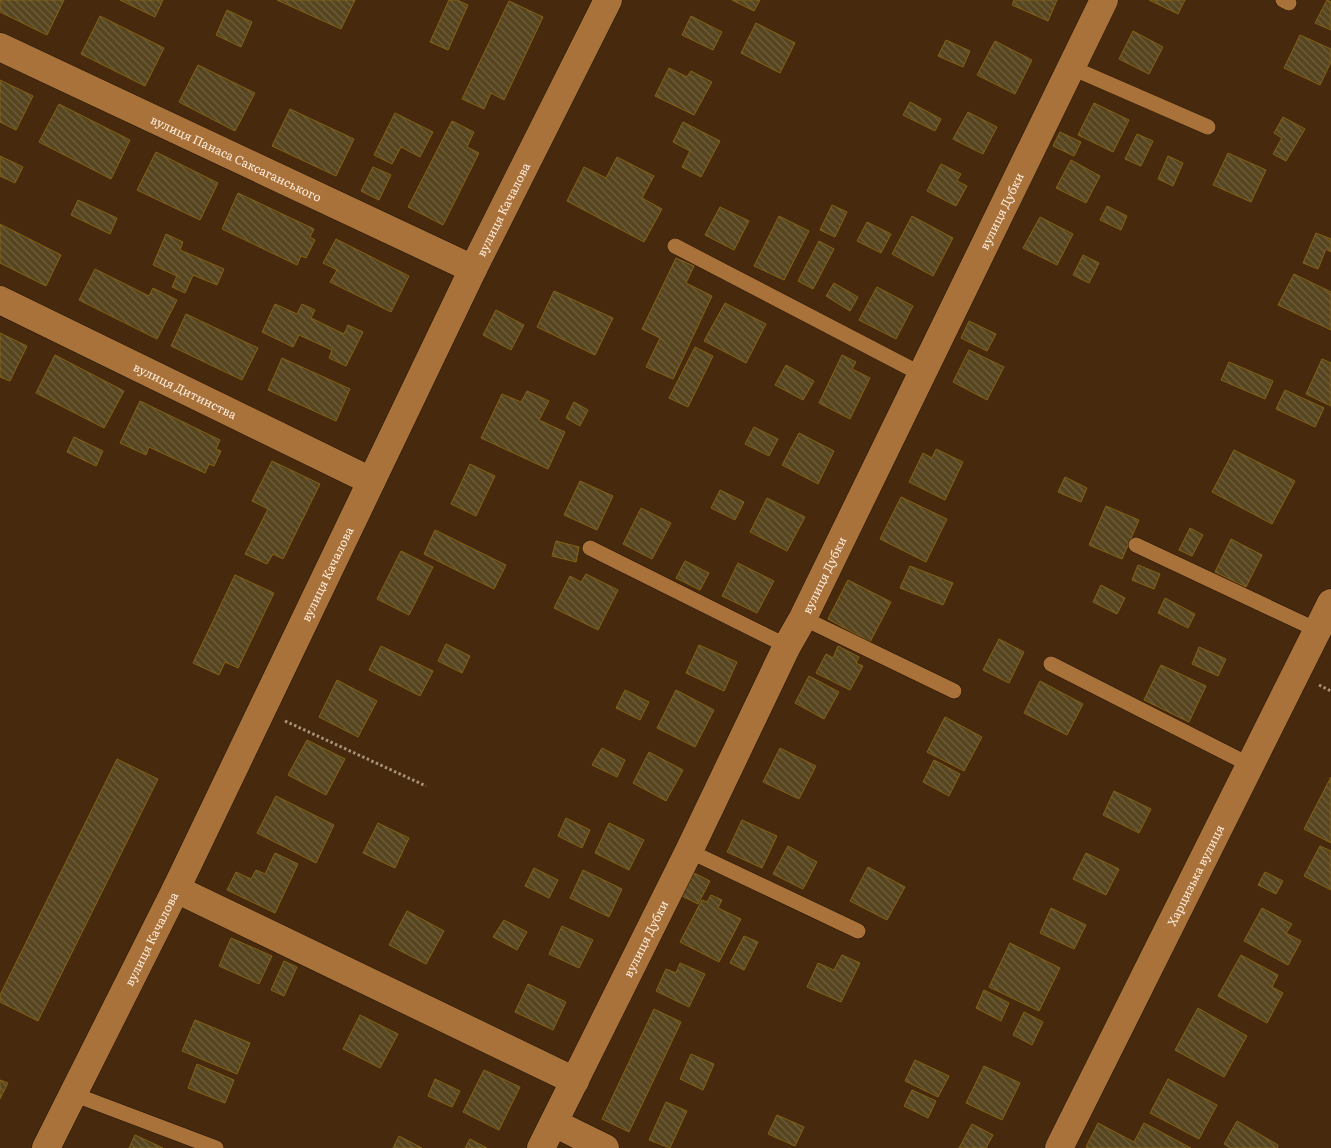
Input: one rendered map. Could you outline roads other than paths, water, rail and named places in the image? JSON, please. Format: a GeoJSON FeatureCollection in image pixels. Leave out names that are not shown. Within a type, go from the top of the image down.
{"type":"FeatureCollection","features":[{"type":"Feature","properties":{"kind":"street","name":"вулиця Дубки"},"geometry":{"type":"LineString","coordinates":[[541,1148],[689,851],[787,646],[803,618],[1104,0]]}},
{"type":"Feature","properties":{"kind":"street","name":"вулиця Качалова"},"geometry":{"type":"LineString","coordinates":[[46,1148],[176,889],[602,2]]}},
{"type":"Feature","properties":{"kind":"street","name":"вулиця Панаса Саксаганського"},"geometry":{"type":"LineString","coordinates":[[0,47],[473,269]]}},
{"type":"Feature","properties":{"kind":"street","name":"вулиця Дитинства"},"geometry":{"type":"LineString","coordinates":[[0,300],[371,481]]}},
{"type":"Feature","properties":{"kind":"street","name":"Харцизька вулиця"},"geometry":{"type":"LineString","coordinates":[[1059,1148],[1331,603]]}},
{"type":"Feature","properties":{"kind":"street"},"geometry":{"type":"LineString","coordinates":[[176,889],[575,1081]]}},
{"type":"Feature","properties":{"kind":"street"},"geometry":{"type":"LineString","coordinates":[[554,1123],[604,1148]]}},
{"type":"Feature","properties":{"kind":"lane"},"geometry":{"type":"LineString","coordinates":[[1070,67],[1208,127]]}},
{"type":"Feature","properties":{"kind":"lane"},"geometry":{"type":"LineString","coordinates":[[675,246],[921,374]]}},
{"type":"Feature","properties":{"kind":"lane"},"geometry":{"type":"LineString","coordinates":[[1136,545],[1317,630]]}},
{"type":"Feature","properties":{"kind":"lane"},"geometry":{"type":"LineString","coordinates":[[590,548],[787,646]]}},
{"type":"Feature","properties":{"kind":"lane"},"geometry":{"type":"LineString","coordinates":[[803,618],[954,691]]}},
{"type":"Feature","properties":{"kind":"lane"},"geometry":{"type":"LineString","coordinates":[[1051,664],[1250,765]]}},
{"type":"Feature","properties":{"kind":"lane"},"geometry":{"type":"LineString","coordinates":[[689,851],[858,930]]}},
{"type":"Feature","properties":{"kind":"lane"},"geometry":{"type":"LineString","coordinates":[[73,1094],[216,1148]]}}]}
